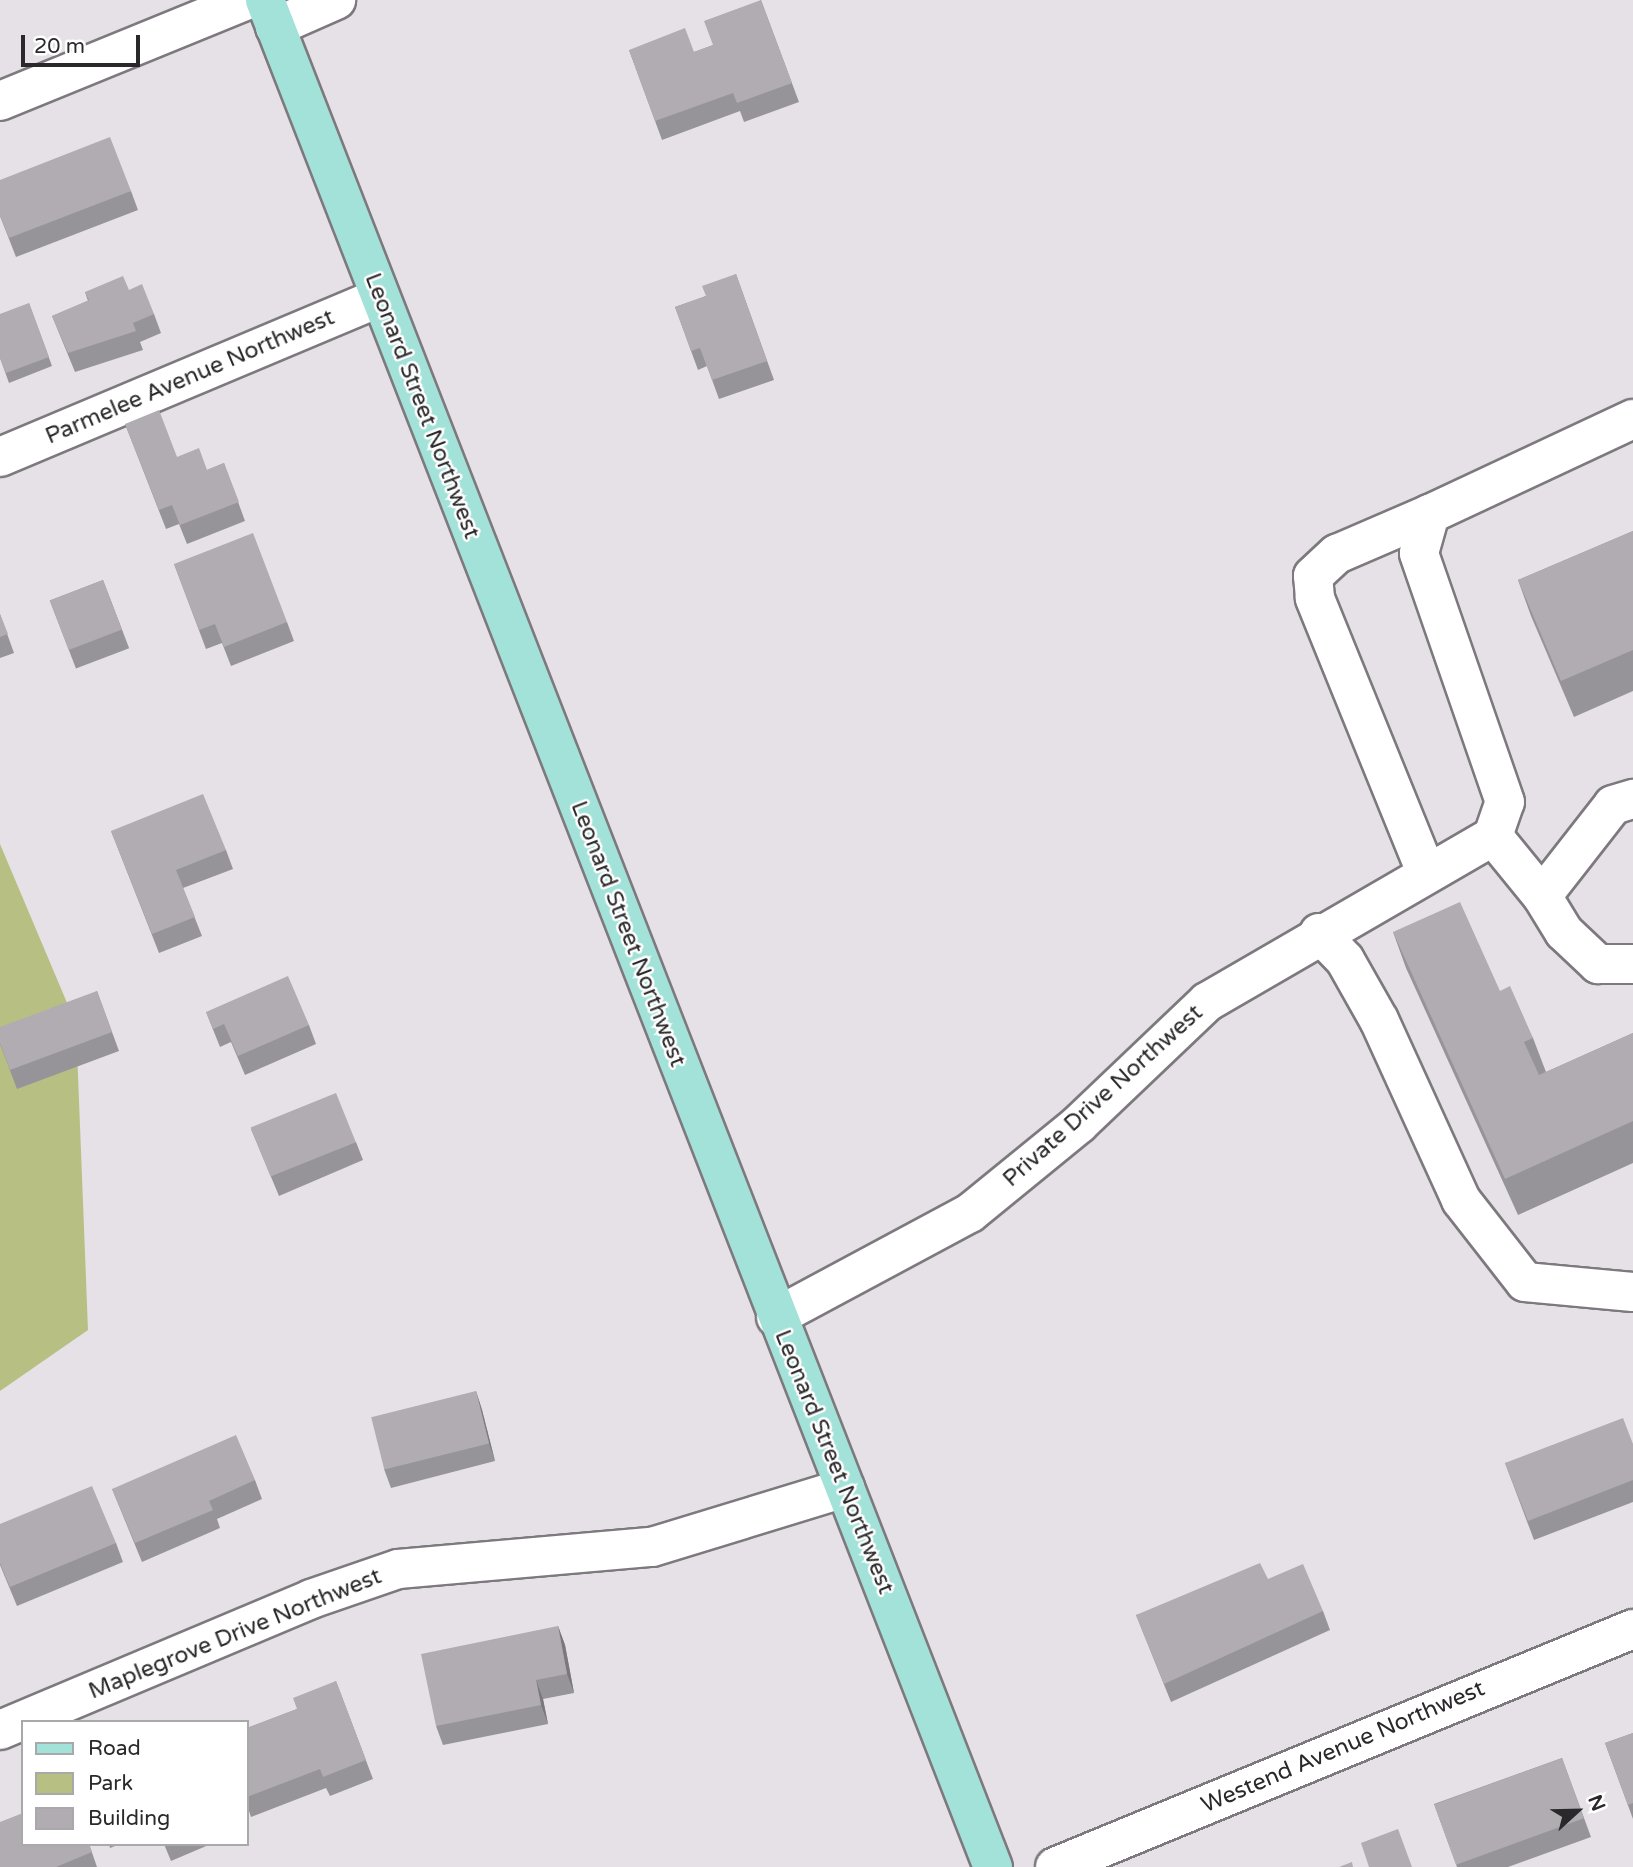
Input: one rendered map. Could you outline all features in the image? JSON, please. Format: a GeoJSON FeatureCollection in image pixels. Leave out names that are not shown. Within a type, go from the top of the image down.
{"type":"FeatureCollection","features":[{"type":"Feature","properties":{"kind":"main road","name":"Leonard Street Northwest"},"geometry":{"type":"LineString","coordinates":[[270,13],[776,1317],[993,1867]]}},
{"type":"Feature","properties":{"kind":"street"},"geometry":{"type":"LineString","coordinates":[[0,101],[248,0]]}},
{"type":"Feature","properties":{"kind":"street"},"geometry":{"type":"LineString","coordinates":[[270,13],[336,0]]}},
{"type":"Feature","properties":{"kind":"street","name":"Parmelee Avenue Northwest"},"geometry":{"type":"LineString","coordinates":[[0,457],[380,297]]}},
{"type":"Feature","properties":{"kind":"street"},"geometry":{"type":"LineString","coordinates":[[1426,872],[1315,598],[1312,576],[1337,554],[1430,514],[1633,419]]}},
{"type":"Feature","properties":{"kind":"street"},"geometry":{"type":"LineString","coordinates":[[1430,514],[1419,553],[1505,802],[1493,836],[1542,896],[1564,932],[1598,964],[1633,964]]}},
{"type":"Feature","properties":{"kind":"street"},"geometry":{"type":"LineString","coordinates":[[1542,896],[1597,822],[1613,805],[1633,799]]}},
{"type":"Feature","properties":{"kind":"street","name":"Private Drive Northwest"},"geometry":{"type":"LineString","coordinates":[[776,1317],[970,1213],[1079,1124],[1207,1002],[1319,933],[1493,836]]}},
{"type":"Feature","properties":{"kind":"street"},"geometry":{"type":"LineString","coordinates":[[1319,933],[1345,960],[1379,1020],[1461,1200],[1525,1282],[1633,1292]]}},
{"type":"Feature","properties":{"kind":"street","name":"Maplegrove Drive Northwest"},"geometry":{"type":"LineString","coordinates":[[24,1720],[311,1599],[398,1569],[652,1547],[845,1488]]}},
{"type":"Feature","properties":{"kind":"street","name":"Westend Avenue Northwest"},"geometry":{"type":"LineString","coordinates":[[1055,1867],[1633,1629]]}},
{"type":"Feature","properties":{"kind":"street","name":"Maplegrove Drive Northwest"},"geometry":{"type":"LineString","coordinates":[[0,1730],[21,1721]]}},
{"type":"Feature","properties":{"kind":"green space"},"geometry":{"type":"Polygon","coordinates":[[[0,844],[76,1024],[88,1330],[0,1391],[0,844]]]}},
{"type":"Feature","properties":{"kind":"building"},"geometry":{"type":"Polygon","coordinates":[[[761,0],[792,83],[737,103],[733,93],[655,121],[629,50],[685,28],[694,52],[713,45],[704,21],[761,0]]]}},
{"type":"Feature","properties":{"kind":"building"},"geometry":{"type":"Polygon","coordinates":[[[110,137],[131,191],[9,238],[0,215],[0,180],[110,137]]]}},
{"type":"Feature","properties":{"kind":"building"},"geometry":{"type":"Polygon","coordinates":[[[736,274],[767,361],[712,380],[700,348],[691,351],[675,307],[706,296],[702,286],[736,274]]]}},
{"type":"Feature","properties":{"kind":"building"},"geometry":{"type":"Polygon","coordinates":[[[123,276],[129,290],[142,284],[154,314],[133,323],[136,331],[68,353],[52,316],[89,300],[85,292],[123,276]]]}},
{"type":"Feature","properties":{"kind":"building"},"geometry":{"type":"Polygon","coordinates":[[[29,303],[49,357],[6,373],[0,358],[0,314],[29,303]]]}},
{"type":"Feature","properties":{"kind":"building"},"geometry":{"type":"Polygon","coordinates":[[[159,410],[177,457],[199,448],[207,470],[224,463],[239,502],[180,525],[172,505],[159,510],[125,424],[159,410]]]}},
{"type":"Feature","properties":{"kind":"building"},"geometry":{"type":"Polygon","coordinates":[[[1633,531],[1633,650],[1561,681],[1518,580],[1633,531]]]}},
{"type":"Feature","properties":{"kind":"building"},"geometry":{"type":"Polygon","coordinates":[[[253,533],[287,622],[224,647],[215,624],[199,630],[174,564],[253,533]]]}},
{"type":"Feature","properties":{"kind":"building"},"geometry":{"type":"Polygon","coordinates":[[[103,580],[122,629],[69,650],[50,600],[103,580]]]}},
{"type":"Feature","properties":{"kind":"building"},"geometry":{"type":"Polygon","coordinates":[[[0,614],[8,634],[0,637],[0,614]]]}},
{"type":"Feature","properties":{"kind":"building"},"geometry":{"type":"Polygon","coordinates":[[[203,794],[226,850],[176,870],[195,917],[152,934],[111,831],[203,794]]]}},
{"type":"Feature","properties":{"kind":"building"},"geometry":{"type":"Polygon","coordinates":[[[1460,902],[1500,991],[1510,986],[1533,1038],[1524,1042],[1539,1075],[1633,1033],[1633,1121],[1505,1179],[1393,932],[1460,902]]]}},
{"type":"Feature","properties":{"kind":"building"},"geometry":{"type":"Polygon","coordinates":[[[288,976],[309,1025],[238,1056],[224,1024],[213,1029],[206,1012],[288,976]]]}},
{"type":"Feature","properties":{"kind":"building"},"geometry":{"type":"Polygon","coordinates":[[[97,991],[112,1032],[10,1070],[0,1043],[0,1027],[97,991]]]}},
{"type":"Feature","properties":{"kind":"building"},"geometry":{"type":"Polygon","coordinates":[[[336,1093],[356,1142],[271,1177],[251,1127],[336,1093]]]}},
{"type":"Feature","properties":{"kind":"building"},"geometry":{"type":"Polygon","coordinates":[[[476,1391],[489,1443],[384,1470],[371,1417],[476,1391]]]}},
{"type":"Feature","properties":{"kind":"building"},"geometry":{"type":"Polygon","coordinates":[[[1623,1418],[1633,1444],[1633,1480],[1528,1521],[1505,1463],[1623,1418]]]}},
{"type":"Feature","properties":{"kind":"building"},"geometry":{"type":"Polygon","coordinates":[[[236,1435],[255,1480],[209,1501],[213,1510],[135,1543],[112,1489],[236,1435]]]}},
{"type":"Feature","properties":{"kind":"building"},"geometry":{"type":"Polygon","coordinates":[[[92,1486],[116,1543],[10,1587],[0,1563],[0,1524],[92,1486]]]}},
{"type":"Feature","properties":{"kind":"building"},"geometry":{"type":"Polygon","coordinates":[[[1260,1563],[1268,1579],[1303,1564],[1323,1611],[1164,1684],[1136,1615],[1260,1563]]]}},
{"type":"Feature","properties":{"kind":"building"},"geometry":{"type":"Polygon","coordinates":[[[558,1626],[567,1674],[536,1680],[541,1705],[436,1726],[421,1654],[558,1626]]]}},
{"type":"Feature","properties":{"kind":"building"},"geometry":{"type":"Polygon","coordinates":[[[336,1681],[366,1760],[323,1777],[320,1769],[248,1797],[248,1728],[297,1709],[293,1698],[336,1681]]]}},
{"type":"Feature","properties":{"kind":"building"},"geometry":{"type":"Polygon","coordinates":[[[1633,1733],[1633,1803],[1628,1805],[1605,1743],[1633,1733]]]}},
{"type":"Feature","properties":{"kind":"building"},"geometry":{"type":"Polygon","coordinates":[[[1562,1758],[1584,1818],[1456,1865],[1434,1805],[1562,1758]]]}},
{"type":"Feature","properties":{"kind":"building"},"geometry":{"type":"Polygon","coordinates":[[[21,1814],[21,1846],[90,1846],[92,1852],[56,1867],[0,1867],[0,1822],[21,1814]]]}},
{"type":"Feature","properties":{"kind":"building"},"geometry":{"type":"Polygon","coordinates":[[[1398,1829],[1412,1867],[1369,1867],[1361,1843],[1398,1829]]]}},
{"type":"Feature","properties":{"kind":"building"},"geometry":{"type":"Polygon","coordinates":[[[1352,1862],[1353,1867],[1339,1867],[1352,1862]]]}}]}
